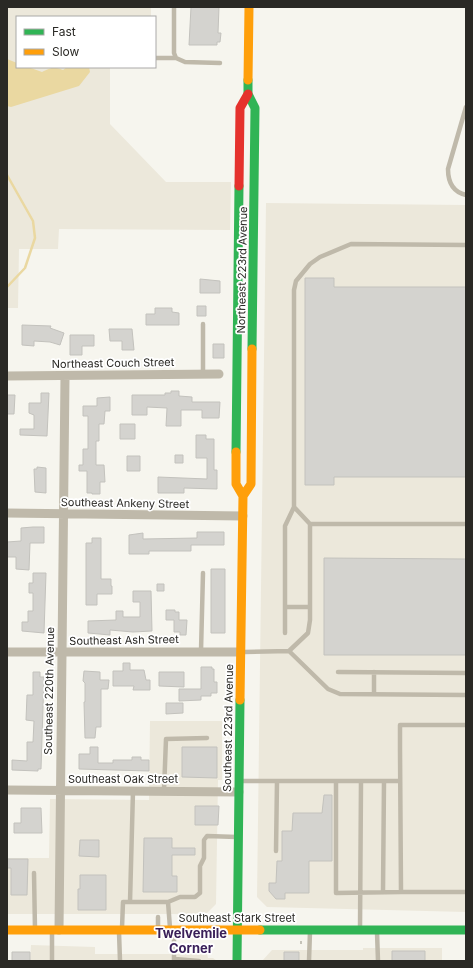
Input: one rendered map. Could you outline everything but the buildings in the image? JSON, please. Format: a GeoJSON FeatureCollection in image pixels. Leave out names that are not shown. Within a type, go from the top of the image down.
{"type":"FeatureCollection","features":[{"type":"Feature","properties":{"kind":"main road","name":"Northeast 223rd Avenue"},"geometry":{"type":"LineString","coordinates":[[249,7],[248,94],[255,108],[252,449]]}},
{"type":"Feature","properties":{"kind":"main road","name":"Northeast 223rd Avenue"},"geometry":{"type":"LineString","coordinates":[[237,448],[240,108],[248,94]]}},
{"type":"Feature","properties":{"kind":"main road","name":"Southeast 223rd Avenue"},"geometry":{"type":"LineString","coordinates":[[237,448],[236,484],[243,496],[237,961]]}},
{"type":"Feature","properties":{"kind":"main road","name":"Southeast 223rd Avenue"},"geometry":{"type":"LineString","coordinates":[[243,496],[251,484],[252,449]]}},
{"type":"Feature","properties":{"kind":"main road","name":"Southeast Stark Street"},"geometry":{"type":"LineString","coordinates":[[7,930],[466,930]]}},
{"type":"Feature","properties":{"kind":"street","name":"Northeast Couch Street"},"geometry":{"type":"LineString","coordinates":[[7,376],[64,377],[219,374]]}},
{"type":"Feature","properties":{"kind":"street","name":"Southeast 220th Avenue"},"geometry":{"type":"LineString","coordinates":[[56,930],[62,653],[64,377]]}},
{"type":"Feature","properties":{"kind":"street","name":"Southeast Ankeny Street"},"geometry":{"type":"LineString","coordinates":[[7,513],[243,516]]}},
{"type":"Feature","properties":{"kind":"street","name":"Southeast Ash Street"},"geometry":{"type":"LineString","coordinates":[[7,652],[241,652]]}},
{"type":"Feature","properties":{"kind":"street","name":"Southeast Oak Street"},"geometry":{"type":"LineString","coordinates":[[7,790],[239,792]]}},
{"type":"Feature","properties":{"kind":"lane"},"geometry":{"type":"LineString","coordinates":[[174,7],[174,53],[176,58]]}},
{"type":"Feature","properties":{"kind":"lane"},"geometry":{"type":"LineString","coordinates":[[156,58],[176,58],[185,62],[220,63]]}},
{"type":"Feature","properties":{"kind":"lane"},"geometry":{"type":"LineString","coordinates":[[466,107],[450,157],[448,169],[448,177],[454,188],[459,193],[466,195]]}},
{"type":"Feature","properties":{"kind":"lane"},"geometry":{"type":"LineString","coordinates":[[285,633],[285,526],[294,507],[294,290],[296,281],[310,264],[320,257],[351,244],[466,245]]}},
{"type":"Feature","properties":{"kind":"lane"},"geometry":{"type":"LineString","coordinates":[[203,324],[203,374]]}},
{"type":"Feature","properties":{"kind":"lane"},"geometry":{"type":"LineString","coordinates":[[241,652],[289,651],[308,633],[310,607],[310,524],[294,507]]}},
{"type":"Feature","properties":{"kind":"lane"},"geometry":{"type":"LineString","coordinates":[[310,524],[466,524]]}},
{"type":"Feature","properties":{"kind":"lane"},"geometry":{"type":"LineString","coordinates":[[201,651],[202,573]]}},
{"type":"Feature","properties":{"kind":"lane"},"geometry":{"type":"LineString","coordinates":[[285,607],[310,607]]}},
{"type":"Feature","properties":{"kind":"lane"},"geometry":{"type":"LineString","coordinates":[[289,651],[328,690],[340,694],[466,695]]}},
{"type":"Feature","properties":{"kind":"lane"},"geometry":{"type":"LineString","coordinates":[[338,672],[466,673]]}},
{"type":"Feature","properties":{"kind":"lane"},"geometry":{"type":"LineString","coordinates":[[374,672],[374,694]]}},
{"type":"Feature","properties":{"kind":"lane"},"geometry":{"type":"LineString","coordinates":[[401,892],[400,725],[466,725]]}},
{"type":"Feature","properties":{"kind":"lane"},"geometry":{"type":"LineString","coordinates":[[164,791],[166,739],[207,738]]}},
{"type":"Feature","properties":{"kind":"lane"},"geometry":{"type":"LineString","coordinates":[[239,780],[400,781]]}},
{"type":"Feature","properties":{"kind":"lane"},"geometry":{"type":"LineString","coordinates":[[276,851],[277,781]]}},
{"type":"Feature","properties":{"kind":"lane"},"geometry":{"type":"LineString","coordinates":[[336,781],[336,893],[383,891],[466,892]]}},
{"type":"Feature","properties":{"kind":"lane"},"geometry":{"type":"LineString","coordinates":[[360,930],[361,781]]}},
{"type":"Feature","properties":{"kind":"lane"},"geometry":{"type":"LineString","coordinates":[[383,891],[384,781]]}},
{"type":"Feature","properties":{"kind":"lane"},"geometry":{"type":"LineString","coordinates":[[130,902],[133,791]]}},
{"type":"Feature","properties":{"kind":"lane"},"geometry":{"type":"LineString","coordinates":[[120,961],[120,930],[123,902],[168,902],[180,897],[195,897],[200,893],[200,866],[204,858],[204,840],[207,836],[239,837]]}},
{"type":"Feature","properties":{"kind":"lane"},"geometry":{"type":"LineString","coordinates":[[34,874],[35,930]]}},
{"type":"Feature","properties":{"kind":"lane"},"geometry":{"type":"LineString","coordinates":[[168,902],[175,960],[199,961]]}},
{"type":"Feature","properties":{"kind":"lane"},"geometry":{"type":"LineString","coordinates":[[158,917],[158,930]]}},
{"type":"Feature","properties":{"kind":"lane"},"geometry":{"type":"LineString","coordinates":[[52,961],[56,930]]}},
{"type":"Feature","properties":{"kind":"lane"},"geometry":{"type":"LineString","coordinates":[[309,961],[310,930]]}},
{"type":"Feature","properties":{"kind":"lane"},"geometry":{"type":"LineString","coordinates":[[377,930],[378,961]]}},
{"type":"Feature","properties":{"kind":"shaded area"},"geometry":{"type":"Polygon","coordinates":[[[7,7],[151,7],[151,16],[16,16],[16,68],[110,68],[110,124],[166,182],[231,182],[230,230],[59,229],[58,249],[19,249],[18,308],[7,308],[7,7]]]}},
{"type":"Feature","properties":{"kind":"shaded area"},"geometry":{"type":"Polygon","coordinates":[[[7,59],[16,63],[16,68],[31,68],[42,72],[52,68],[63,70],[66,68],[89,68],[90,72],[79,86],[11,107],[7,106],[7,59]]]}},
{"type":"Feature","properties":{"kind":"shaded area"},"geometry":{"type":"Polygon","coordinates":[[[266,203],[466,205],[466,912],[267,907],[257,897],[266,203]]]}},
{"type":"Feature","properties":{"kind":"shaded area"},"geometry":{"type":"Polygon","coordinates":[[[150,721],[222,721],[222,780],[218,780],[216,904],[206,914],[7,914],[7,858],[49,858],[50,799],[149,800],[150,721]]]}},
{"type":"Feature","properties":{"kind":"shaded area"},"geometry":{"type":"Polygon","coordinates":[[[31,945],[95,947],[95,954],[207,954],[208,958],[213,958],[217,961],[30,961],[31,945]]]}},
{"type":"Feature","properties":{"kind":"shaded area"},"geometry":{"type":"Polygon","coordinates":[[[363,948],[442,948],[442,961],[262,961],[272,950],[363,950],[363,948]]]}},
{"type":"Feature","properties":{"kind":"waterway"},"geometry":{"type":"LineString","coordinates":[[7,175],[33,221],[35,238],[25,268],[7,287]]}},
{"type":"Feature","properties":{"kind":"traffic: fast"},"geometry":{"type":"LineString","coordinates":[[248,80],[248,94],[255,108],[252,349]]}},
{"type":"Feature","properties":{"kind":"traffic: fast"},"geometry":{"type":"LineString","coordinates":[[236,452],[239,186]]}},
{"type":"Feature","properties":{"kind":"traffic: fast"},"geometry":{"type":"LineString","coordinates":[[237,961],[240,700]]}},
{"type":"Feature","properties":{"kind":"traffic: fast"},"geometry":{"type":"LineString","coordinates":[[260,930],[466,930]]}},
{"type":"Feature","properties":{"kind":"traffic: slow"},"geometry":{"type":"LineString","coordinates":[[248,80],[249,7]]}},
{"type":"Feature","properties":{"kind":"traffic: slow"},"geometry":{"type":"LineString","coordinates":[[243,496],[251,484],[252,349]]}},
{"type":"Feature","properties":{"kind":"traffic: slow"},"geometry":{"type":"LineString","coordinates":[[236,452],[236,484],[243,496],[240,700]]}},
{"type":"Feature","properties":{"kind":"traffic: slow"},"geometry":{"type":"LineString","coordinates":[[7,930],[260,930]]}},
{"type":"Feature","properties":{"kind":"traffic: jam"},"geometry":{"type":"LineString","coordinates":[[239,186],[240,108],[248,94]]}},
{"type":"Feature","properties":{"kind":"district","name":"Twelvemile Corner"},"geometry":{"type":"Point","coordinates":[191,940]}}]}
